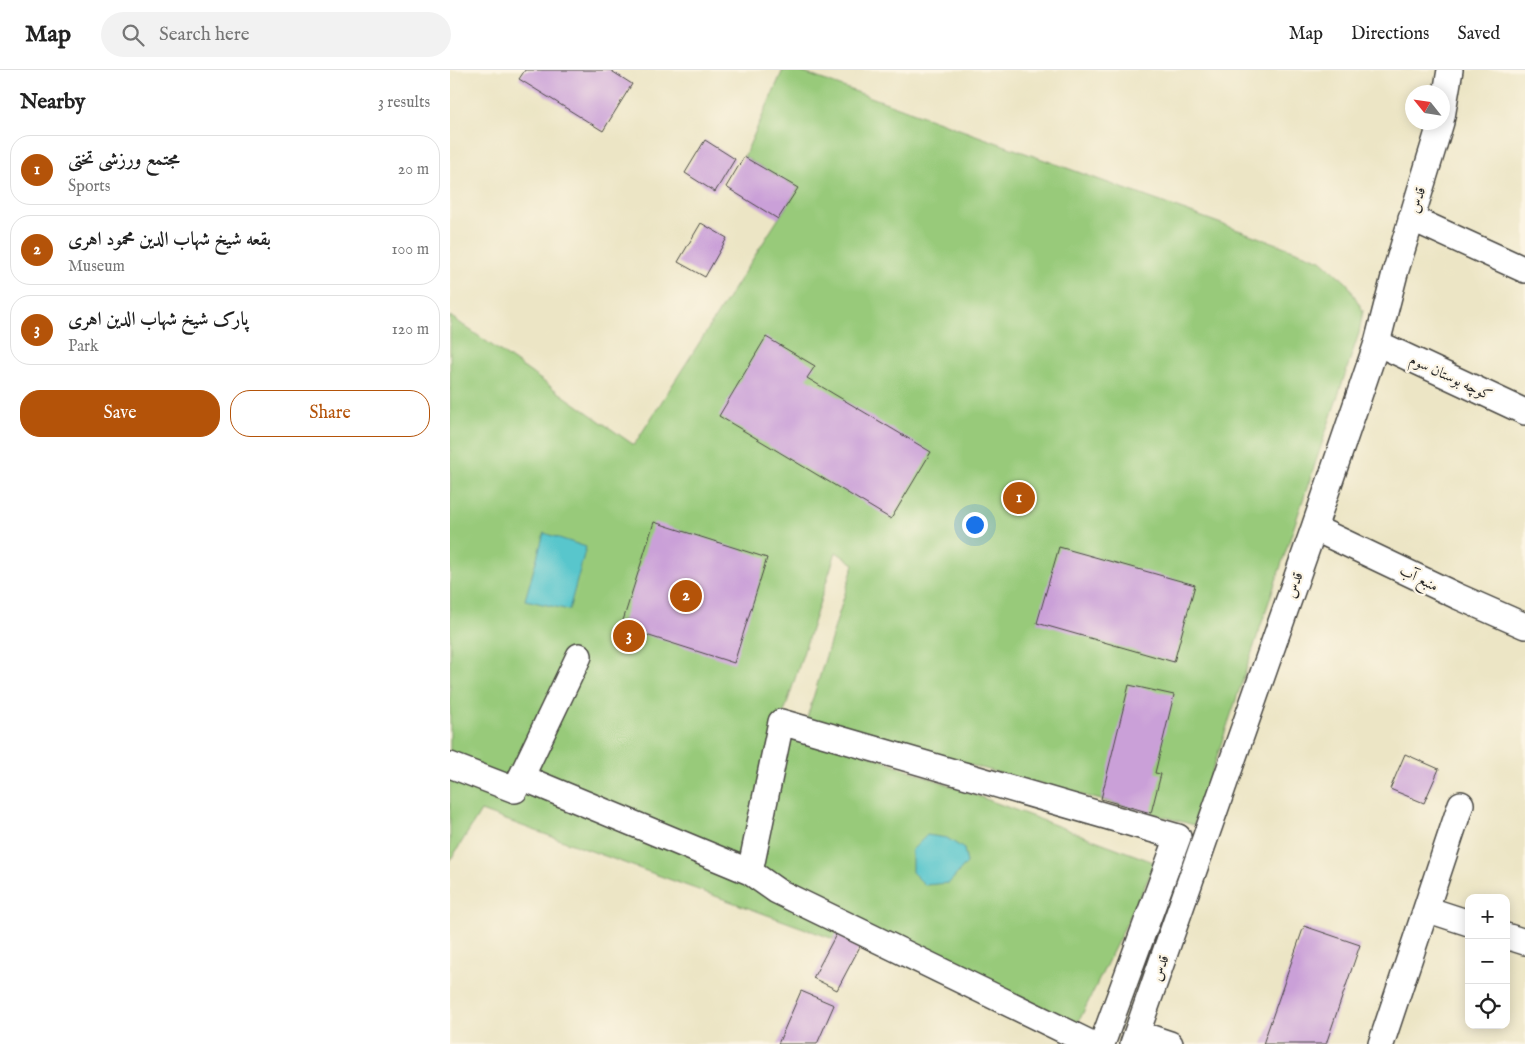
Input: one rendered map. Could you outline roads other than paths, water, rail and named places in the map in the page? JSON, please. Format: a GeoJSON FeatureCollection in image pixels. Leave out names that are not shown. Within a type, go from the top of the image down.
{"type":"FeatureCollection","features":[{"type":"Feature","properties":{"kind":"street"},"geometry":{"type":"LineString","coordinates":[[1447,85],[1450,70]]}},
{"type":"Feature","properties":{"kind":"street","name":"قدس"},"geometry":{"type":"LineString","coordinates":[[1135,1038],[1314,528],[1377,342],[1395,273],[1438,130]]}},
{"type":"Feature","properties":{"kind":"street"},"geometry":{"type":"LineString","coordinates":[[1411,218],[1525,270]]}},
{"type":"Feature","properties":{"kind":"street","name":"کوچه بوستان سوم"},"geometry":{"type":"LineString","coordinates":[[1377,342],[1525,412]]}},
{"type":"Feature","properties":{"kind":"street","name":"منبع آب"},"geometry":{"type":"LineString","coordinates":[[1314,528],[1525,626]]}},
{"type":"Feature","properties":{"kind":"street"},"geometry":{"type":"LineString","coordinates":[[450,765],[516,790],[579,656]]}},
{"type":"Feature","properties":{"kind":"street"},"geometry":{"type":"LineString","coordinates":[[750,872],[780,722],[1178,838],[1102,1044]]}},
{"type":"Feature","properties":{"kind":"street"},"geometry":{"type":"LineString","coordinates":[[522,778],[750,872],[777,891],[1092,1044]]}},
{"type":"Feature","properties":{"kind":"street"},"geometry":{"type":"LineString","coordinates":[[1382,1044],[1461,804]]}},
{"type":"Feature","properties":{"kind":"street"},"geometry":{"type":"LineString","coordinates":[[1426,909],[1465,922]]}},
{"type":"Feature","properties":{"kind":"street"},"geometry":{"type":"LineString","coordinates":[[1510,937],[1525,942]]}},
{"type":"Feature","properties":{"kind":"street"},"geometry":{"type":"LineString","coordinates":[[1135,1038],[1170,1044]]}},
{"type":"Feature","properties":{"kind":"water"},"geometry":{"type":"Polygon","coordinates":[[[544,533],[586,547],[569,610],[525,600],[544,533]]]}},
{"type":"Feature","properties":{"kind":"water"},"geometry":{"type":"Polygon","coordinates":[[[927,835],[947,838],[964,849],[967,863],[949,883],[925,885],[912,872],[912,850],[927,835]]]}},
{"type":"Feature","properties":{"kind":"place","name":"مجتمع ورزشی تختی"},"geometry":{"type":"Point","coordinates":[1019,498]}},
{"type":"Feature","properties":{"kind":"place","name":"بقعه شیخ شهاب الدین محمود اهرى"},"geometry":{"type":"Point","coordinates":[686,596]}},
{"type":"Feature","properties":{"kind":"place","name":"پارک شیخ شهاب الدین اهری"},"geometry":{"type":"Point","coordinates":[629,636]}}]}
